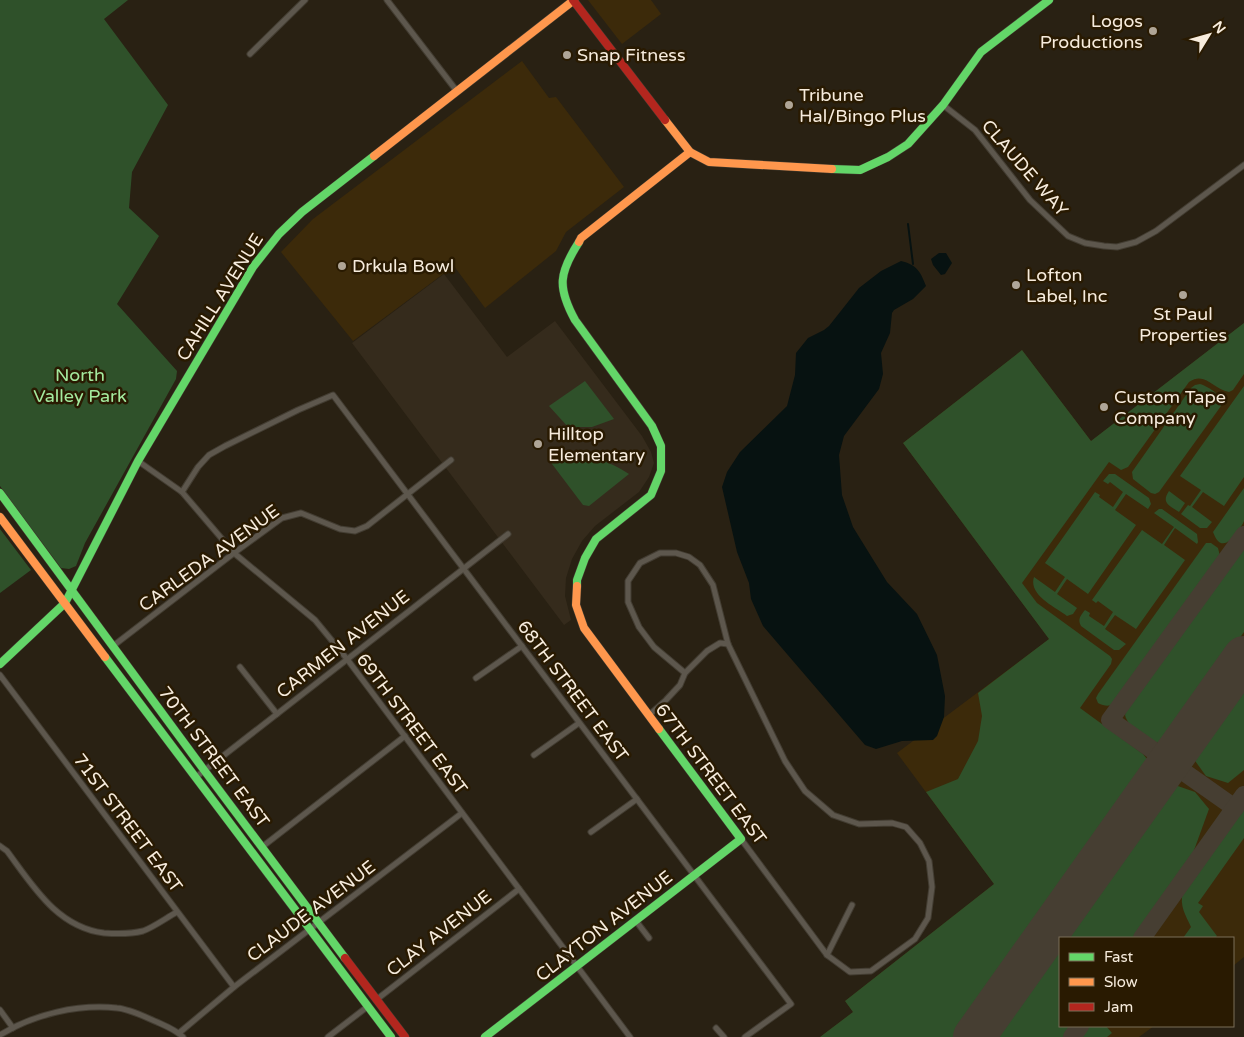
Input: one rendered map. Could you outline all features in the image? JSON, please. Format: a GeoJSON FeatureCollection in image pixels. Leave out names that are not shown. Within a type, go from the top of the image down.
{"type":"FeatureCollection","features":[{"type":"Feature","properties":{"kind":"street"},"geometry":{"type":"LineString","coordinates":[[250,54],[305,0]]}},
{"type":"Feature","properties":{"kind":"street"},"geometry":{"type":"LineString","coordinates":[[387,0],[456,90]]}},
{"type":"Feature","properties":{"kind":"street"},"geometry":{"type":"LineString","coordinates":[[573,0],[690,152],[708,162],[860,170],[888,157],[908,144],[943,105],[981,52],[1049,0]]}},
{"type":"Feature","properties":{"kind":"street","name":"CAHILL AVENUE"},"geometry":{"type":"LineString","coordinates":[[0,664],[64,603],[82,572],[138,461],[253,266],[279,234],[302,212],[573,0]]}},
{"type":"Feature","properties":{"kind":"street","name":"CLAUDE WAY"},"geometry":{"type":"LineString","coordinates":[[943,105],[976,130],[1030,200],[1068,236],[1104,246],[1117,247],[1136,242],[1156,231],[1244,165]]}},
{"type":"Feature","properties":{"kind":"street","name":"67TH STREET EAST"},"geometry":{"type":"LineString","coordinates":[[690,152],[581,238],[567,260],[561,283],[566,304],[575,320],[652,426],[661,446],[661,471],[651,495],[596,539],[585,558],[577,580],[576,605],[584,628],[828,955],[850,972],[871,971],[915,939],[928,918],[932,887],[929,860],[920,842],[906,828],[892,823],[859,824],[833,815],[805,791],[785,761],[728,644]]}},
{"type":"Feature","properties":{"kind":"street","name":"68TH STREET EAST"},"geometry":{"type":"LineString","coordinates":[[182,492],[198,467],[209,455],[298,410],[333,395],[792,1004],[745,1037]]}},
{"type":"Feature","properties":{"kind":"street","name":"CARLEDA AVENUE"},"geometry":{"type":"LineString","coordinates":[[114,646],[282,518],[301,513],[340,529],[355,531],[367,526],[451,460]]}},
{"type":"Feature","properties":{"kind":"street","name":"69TH STREET EAST"},"geometry":{"type":"LineString","coordinates":[[138,461],[182,492],[234,553],[315,620],[347,659],[578,965],[630,1037]]}},
{"type":"Feature","properties":{"kind":"street","name":"70TH STREET EAST"},"geometry":{"type":"LineString","coordinates":[[0,493],[204,770],[405,1037]]}},
{"type":"Feature","properties":{"kind":"street","name":"70TH STREET EAST"},"geometry":{"type":"LineString","coordinates":[[0,517],[391,1037]]}},
{"type":"Feature","properties":{"kind":"street","name":"CARMEN AVENUE"},"geometry":{"type":"LineString","coordinates":[[196,777],[508,534]]}},
{"type":"Feature","properties":{"kind":"street"},"geometry":{"type":"LineString","coordinates":[[648,715],[680,685],[685,673],[707,651],[720,643],[728,644],[713,585],[700,565],[689,557],[676,553],[660,553],[640,563],[628,581],[628,602],[639,627],[654,647],[685,673]]}},
{"type":"Feature","properties":{"kind":"street"},"geometry":{"type":"LineString","coordinates":[[476,678],[522,646]]}},
{"type":"Feature","properties":{"kind":"street"},"geometry":{"type":"LineString","coordinates":[[240,667],[276,714]]}},
{"type":"Feature","properties":{"kind":"street","name":"71ST STREET EAST"},"geometry":{"type":"LineString","coordinates":[[0,676],[234,987]]}},
{"type":"Feature","properties":{"kind":"street"},"geometry":{"type":"LineString","coordinates":[[534,755],[579,723]]}},
{"type":"Feature","properties":{"kind":"street"},"geometry":{"type":"LineString","coordinates":[[262,847],[405,736]]}},
{"type":"Feature","properties":{"kind":"street"},"geometry":{"type":"LineString","coordinates":[[592,832],[637,799]]}},
{"type":"Feature","properties":{"kind":"street","name":"CLAUDE AVENUE"},"geometry":{"type":"LineString","coordinates":[[181,1035],[234,987],[462,813]]}},
{"type":"Feature","properties":{"kind":"street","name":"CLAYTON AVENUE"},"geometry":{"type":"LineString","coordinates":[[485,1037],[741,839]]}},
{"type":"Feature","properties":{"kind":"street"},"geometry":{"type":"LineString","coordinates":[[0,846],[7,851],[50,905],[62,917],[78,926],[97,932],[127,933],[144,930],[177,912]]}},
{"type":"Feature","properties":{"kind":"street","name":"CLAY AVENUE"},"geometry":{"type":"LineString","coordinates":[[376,1000],[519,889]]}},
{"type":"Feature","properties":{"kind":"street"},"geometry":{"type":"LineString","coordinates":[[828,955],[852,905]]}},
{"type":"Feature","properties":{"kind":"street"},"geometry":{"type":"LineString","coordinates":[[636,921],[649,938]]}},
{"type":"Feature","properties":{"kind":"street"},"geometry":{"type":"LineString","coordinates":[[0,1035],[13,1028],[56,1012],[87,1007],[119,1008],[152,1020],[181,1035]]}},
{"type":"Feature","properties":{"kind":"street"},"geometry":{"type":"LineString","coordinates":[[328,1037],[367,1007]]}},
{"type":"Feature","properties":{"kind":"street"},"geometry":{"type":"LineString","coordinates":[[0,1010],[13,1028]]}},
{"type":"Feature","properties":{"kind":"street"},"geometry":{"type":"LineString","coordinates":[[716,1028],[724,1037]]}},
{"type":"Feature","properties":{"kind":"shaded area"},"geometry":{"type":"Polygon","coordinates":[[[588,0],[651,0],[661,14],[622,44],[588,0]]]}},
{"type":"Feature","properties":{"kind":"shaded area"},"geometry":{"type":"Polygon","coordinates":[[[522,61],[549,98],[556,97],[624,187],[566,232],[556,251],[485,308],[454,266],[353,341],[281,252],[313,219],[522,61]]]}},
{"type":"Feature","properties":{"kind":"shaded area"},"geometry":{"type":"Polygon","coordinates":[[[939,253],[946,253],[952,263],[945,274],[941,275],[931,259],[939,253]]]}},
{"type":"Feature","properties":{"kind":"shaded area"},"geometry":{"type":"Polygon","coordinates":[[[901,261],[911,264],[917,269],[926,286],[913,299],[892,313],[890,333],[881,353],[883,374],[879,389],[844,436],[839,455],[842,495],[853,527],[887,582],[917,614],[937,655],[945,696],[944,717],[937,736],[933,740],[902,741],[876,749],[865,745],[763,626],[751,599],[749,583],[737,552],[722,487],[727,472],[740,452],[787,406],[795,375],[796,353],[808,338],[829,326],[859,288],[881,271],[901,261]]]}},
{"type":"Feature","properties":{"kind":"shaded area","name":"Hilltop Elementary"},"geometry":{"type":"Polygon","coordinates":[[[444,274],[507,357],[555,321],[642,436],[651,452],[654,463],[649,477],[639,492],[595,526],[582,541],[572,559],[566,578],[565,596],[571,620],[564,625],[352,343],[444,274]]]}},
{"type":"Feature","properties":{"kind":"shaded area"},"geometry":{"type":"Polygon","coordinates":[[[1244,323],[1244,957],[1234,965],[1234,937],[1059,937],[1059,1027],[1153,1027],[1139,1037],[820,1037],[853,1012],[845,1001],[994,884],[897,753],[1049,639],[903,443],[1022,350],[1091,441],[1244,323]]]}},
{"type":"Feature","properties":{"kind":"green space","name":"North Valley Park"},"geometry":{"type":"Polygon","coordinates":[[[0,0],[128,0],[104,19],[168,105],[132,172],[129,208],[159,236],[117,304],[177,371],[176,379],[85,543],[76,566],[69,569],[61,568],[0,486],[0,0]]]}},
{"type":"Feature","properties":{"kind":"green space"},"geometry":{"type":"Polygon","coordinates":[[[1244,323],[1244,374],[1233,390],[1229,392],[1223,390],[1200,378],[1189,382],[1128,467],[1121,470],[1109,462],[1022,583],[1037,603],[1112,659],[1111,664],[1080,708],[1143,754],[1147,759],[1144,773],[956,1037],[820,1037],[853,1012],[845,1001],[994,884],[926,792],[958,779],[978,741],[982,716],[978,693],[1049,639],[903,443],[1022,350],[1091,441],[1244,323]]]}},
{"type":"Feature","properties":{"kind":"green space"},"geometry":{"type":"Polygon","coordinates":[[[585,381],[614,419],[592,427],[568,427],[549,406],[585,381]]]}},
{"type":"Feature","properties":{"kind":"green space"},"geometry":{"type":"Polygon","coordinates":[[[1200,384],[1218,395],[1221,406],[1159,492],[1151,493],[1133,479],[1132,472],[1191,388],[1200,384]]]}},
{"type":"Feature","properties":{"kind":"green space"},"geometry":{"type":"Polygon","coordinates":[[[1244,386],[1244,477],[1224,506],[1203,492],[1192,507],[1212,522],[1207,528],[1200,528],[1181,514],[1188,505],[1190,506],[1201,490],[1180,476],[1244,386]]]}},
{"type":"Feature","properties":{"kind":"green space"},"geometry":{"type":"Polygon","coordinates":[[[571,454],[601,460],[629,474],[589,506],[583,505],[549,460],[571,454]]]}},
{"type":"Feature","properties":{"kind":"green space"},"geometry":{"type":"Polygon","coordinates":[[[1109,474],[1115,474],[1149,498],[1151,504],[1148,509],[1126,494],[1115,510],[1136,525],[1088,594],[1067,579],[1057,594],[1077,608],[1073,614],[1067,616],[1039,595],[1033,583],[1034,577],[1055,592],[1065,577],[1045,563],[1095,492],[1113,507],[1123,492],[1110,482],[1108,484],[1103,481],[1109,474]]]}},
{"type":"Feature","properties":{"kind":"green space"},"geometry":{"type":"Polygon","coordinates":[[[1244,488],[1244,522],[1228,542],[1219,542],[1213,532],[1244,488]]]}},
{"type":"Feature","properties":{"kind":"green space"},"geometry":{"type":"Polygon","coordinates":[[[1169,491],[1185,503],[1179,512],[1166,501],[1169,491]]]}},
{"type":"Feature","properties":{"kind":"green space"},"geometry":{"type":"Polygon","coordinates":[[[1162,509],[1197,534],[1198,542],[1197,544],[1175,528],[1164,545],[1185,560],[1136,629],[1115,615],[1105,629],[1126,644],[1119,650],[1114,650],[1081,626],[1080,617],[1085,610],[1090,613],[1089,616],[1104,626],[1113,612],[1098,601],[1096,603],[1092,600],[1142,530],[1162,544],[1174,527],[1154,513],[1162,509]]]}},
{"type":"Feature","properties":{"kind":"green space"},"geometry":{"type":"Polygon","coordinates":[[[0,529],[31,570],[0,593],[0,529]]]}},
{"type":"Feature","properties":{"kind":"green space"},"geometry":{"type":"Polygon","coordinates":[[[1206,543],[1211,543],[1218,548],[1220,556],[1118,700],[1109,706],[1098,703],[1096,698],[1098,694],[1206,543]]]}},
{"type":"Feature","properties":{"kind":"green space"},"geometry":{"type":"Polygon","coordinates":[[[1244,543],[1244,632],[1171,735],[1160,743],[1149,740],[1130,725],[1125,715],[1127,708],[1244,543]]]}},
{"type":"Feature","properties":{"kind":"green space"},"geometry":{"type":"Polygon","coordinates":[[[1244,683],[1244,770],[1228,783],[1206,776],[1193,756],[1244,683]]]}},
{"type":"Feature","properties":{"kind":"green space"},"geometry":{"type":"Polygon","coordinates":[[[1175,785],[1195,792],[1209,809],[1193,853],[1134,937],[1064,937],[1171,786],[1175,785]]]}},
{"type":"Feature","properties":{"kind":"green space"},"geometry":{"type":"Polygon","coordinates":[[[1244,808],[1244,838],[1198,903],[1203,906],[1199,912],[1216,937],[1184,937],[1191,927],[1182,906],[1183,893],[1244,808]]]}},
{"type":"Feature","properties":{"kind":"green space"},"geometry":{"type":"Polygon","coordinates":[[[1059,943],[1059,1027],[1070,1027],[1063,1037],[992,1037],[1059,943]]]}},
{"type":"Feature","properties":{"kind":"green space"},"geometry":{"type":"Polygon","coordinates":[[[1086,1027],[1107,1027],[1112,1033],[1107,1037],[1080,1037],[1086,1027]]]}},
{"type":"Feature","properties":{"kind":"waterway"},"geometry":{"type":"LineString","coordinates":[[908,224],[913,264]]}},
{"type":"Feature","properties":{"kind":"taxiway"},"geometry":{"type":"LineString","coordinates":[[1235,808],[1110,720],[1244,535]]}},
{"type":"Feature","properties":{"kind":"taxiway"},"geometry":{"type":"LineString","coordinates":[[1143,937],[1244,795]]}},
{"type":"Feature","properties":{"kind":"taxiway"},"geometry":{"type":"LineString","coordinates":[[1072,1037],[1079,1027]]}},
{"type":"Feature","properties":{"kind":"runway"},"geometry":{"type":"LineString","coordinates":[[974,1037],[1244,657]]}},
{"type":"Feature","properties":{"kind":"traffic: fast"},"geometry":{"type":"LineString","coordinates":[[832,169],[860,170],[888,157],[908,144],[943,105],[981,52],[1049,0]]}},
{"type":"Feature","properties":{"kind":"traffic: fast"},"geometry":{"type":"LineString","coordinates":[[0,664],[65,603],[138,461],[253,267],[279,234],[302,212],[374,156]]}},
{"type":"Feature","properties":{"kind":"traffic: fast"},"geometry":{"type":"LineString","coordinates":[[577,586],[577,580],[585,558],[596,539],[651,495],[661,471],[661,446],[652,426],[575,320],[565,298],[563,289],[564,272],[579,242]]}},
{"type":"Feature","properties":{"kind":"traffic: fast"},"geometry":{"type":"LineString","coordinates":[[0,493],[345,958]]}},
{"type":"Feature","properties":{"kind":"traffic: fast"},"geometry":{"type":"LineString","coordinates":[[105,657],[391,1037]]}},
{"type":"Feature","properties":{"kind":"traffic: fast"},"geometry":{"type":"LineString","coordinates":[[485,1037],[741,839],[659,729]]}},
{"type":"Feature","properties":{"kind":"traffic: slow"},"geometry":{"type":"LineString","coordinates":[[374,156],[574,0]]}},
{"type":"Feature","properties":{"kind":"traffic: slow"},"geometry":{"type":"LineString","coordinates":[[665,120],[690,152],[709,162],[832,169]]}},
{"type":"Feature","properties":{"kind":"traffic: slow"},"geometry":{"type":"LineString","coordinates":[[579,242],[581,238],[690,152]]}},
{"type":"Feature","properties":{"kind":"traffic: slow"},"geometry":{"type":"LineString","coordinates":[[0,517],[105,657]]}},
{"type":"Feature","properties":{"kind":"traffic: slow"},"geometry":{"type":"LineString","coordinates":[[577,586],[576,605],[584,628],[659,729]]}},
{"type":"Feature","properties":{"kind":"traffic: jam"},"geometry":{"type":"LineString","coordinates":[[573,0],[665,120]]}},
{"type":"Feature","properties":{"kind":"traffic: jam"},"geometry":{"type":"LineString","coordinates":[[345,958],[405,1037]]}},
{"type":"Feature","properties":{"kind":"place","name":"Logos Productions"},"geometry":{"type":"Point","coordinates":[1153,31]}},
{"type":"Feature","properties":{"kind":"place","name":"Snap Fitness"},"geometry":{"type":"Point","coordinates":[567,55]}},
{"type":"Feature","properties":{"kind":"place","name":"Tribune Hal/Bingo Plus"},"geometry":{"type":"Point","coordinates":[789,105]}},
{"type":"Feature","properties":{"kind":"place","name":"Drkula Bowl"},"geometry":{"type":"Point","coordinates":[342,266]}},
{"type":"Feature","properties":{"kind":"place","name":"Lofton Label, Inc"},"geometry":{"type":"Point","coordinates":[1016,285]}},
{"type":"Feature","properties":{"kind":"place","name":"St Paul Properties"},"geometry":{"type":"Point","coordinates":[1183,295]}},
{"type":"Feature","properties":{"kind":"place","name":"Custom Tape Company"},"geometry":{"type":"Point","coordinates":[1104,407]}},
{"type":"Feature","properties":{"kind":"place","name":"Hilltop Elementary"},"geometry":{"type":"Point","coordinates":[538,444]}}]}
